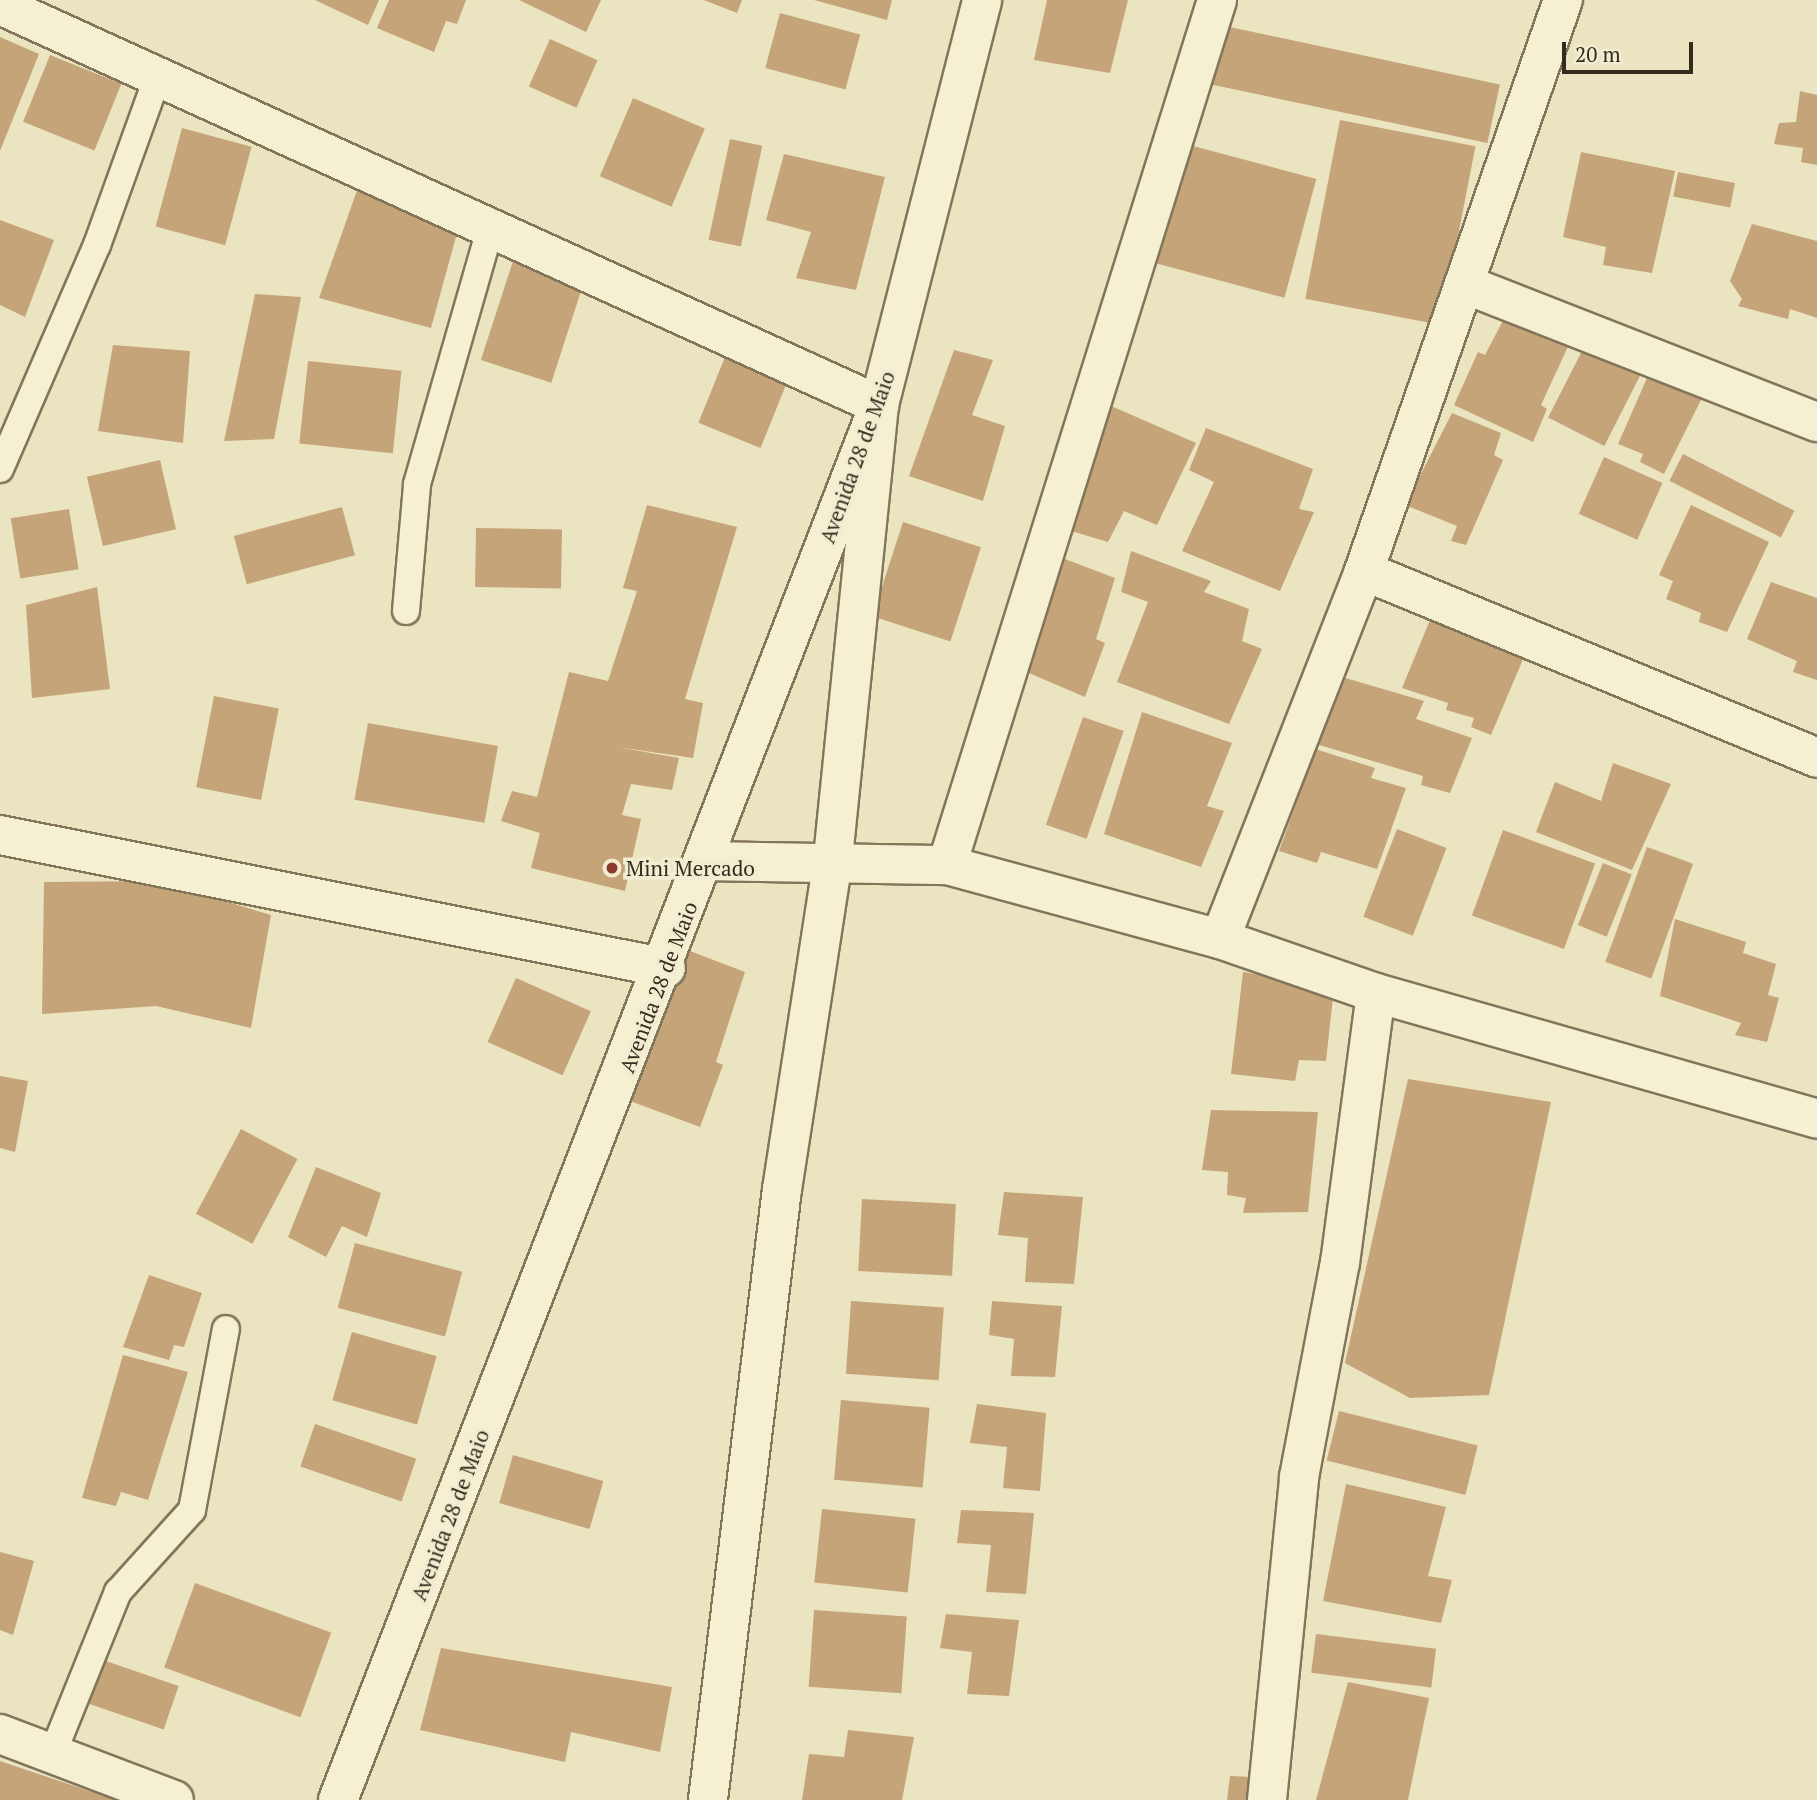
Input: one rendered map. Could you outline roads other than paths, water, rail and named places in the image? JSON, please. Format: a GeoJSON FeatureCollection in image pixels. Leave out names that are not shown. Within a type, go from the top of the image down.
{"type":"FeatureCollection","features":[{"type":"Feature","properties":{"kind":"street","name":"Avenida 28 de Maio"},"geometry":{"type":"LineString","coordinates":[[338,1800],[666,968],[879,405],[982,0]]}},
{"type":"Feature","properties":{"kind":"street"},"geometry":{"type":"LineString","coordinates":[[947,865],[1217,0]]}},
{"type":"Feature","properties":{"kind":"street"},"geometry":{"type":"LineString","coordinates":[[1220,940],[1364,571],[1466,285],[1563,0]]}},
{"type":"Feature","properties":{"kind":"street"},"geometry":{"type":"LineString","coordinates":[[0,5],[159,73],[490,229],[879,405],[833,860],[782,1189],[708,1800]]}},
{"type":"Feature","properties":{"kind":"street"},"geometry":{"type":"LineString","coordinates":[[1466,285],[1817,422]]}},
{"type":"Feature","properties":{"kind":"street"},"geometry":{"type":"LineString","coordinates":[[1364,571],[1817,758]]}},
{"type":"Feature","properties":{"kind":"street"},"geometry":{"type":"LineString","coordinates":[[0,835],[666,968]]}},
{"type":"Feature","properties":{"kind":"street"},"geometry":{"type":"LineString","coordinates":[[707,861],[833,860],[947,865],[1220,940],[1376,993],[1817,1119]]}},
{"type":"Feature","properties":{"kind":"street"},"geometry":{"type":"LineString","coordinates":[[1268,1800],[1299,1477],[1340,1263],[1376,993]]}},
{"type":"Feature","properties":{"kind":"street"},"geometry":{"type":"LineString","coordinates":[[0,1734],[173,1800]]}},
{"type":"Feature","properties":{"kind":"lane"},"geometry":{"type":"LineString","coordinates":[[0,469],[97,246],[159,73]]}},
{"type":"Feature","properties":{"kind":"lane"},"geometry":{"type":"LineString","coordinates":[[406,611],[416,484],[490,229]]}},
{"type":"Feature","properties":{"kind":"lane"},"geometry":{"type":"LineString","coordinates":[[52,1755],[118,1592],[192,1510],[226,1329]]}},
{"type":"Feature","properties":{"kind":"place","name":"Mini Mercado"},"geometry":{"type":"Point","coordinates":[612,868]}}]}
